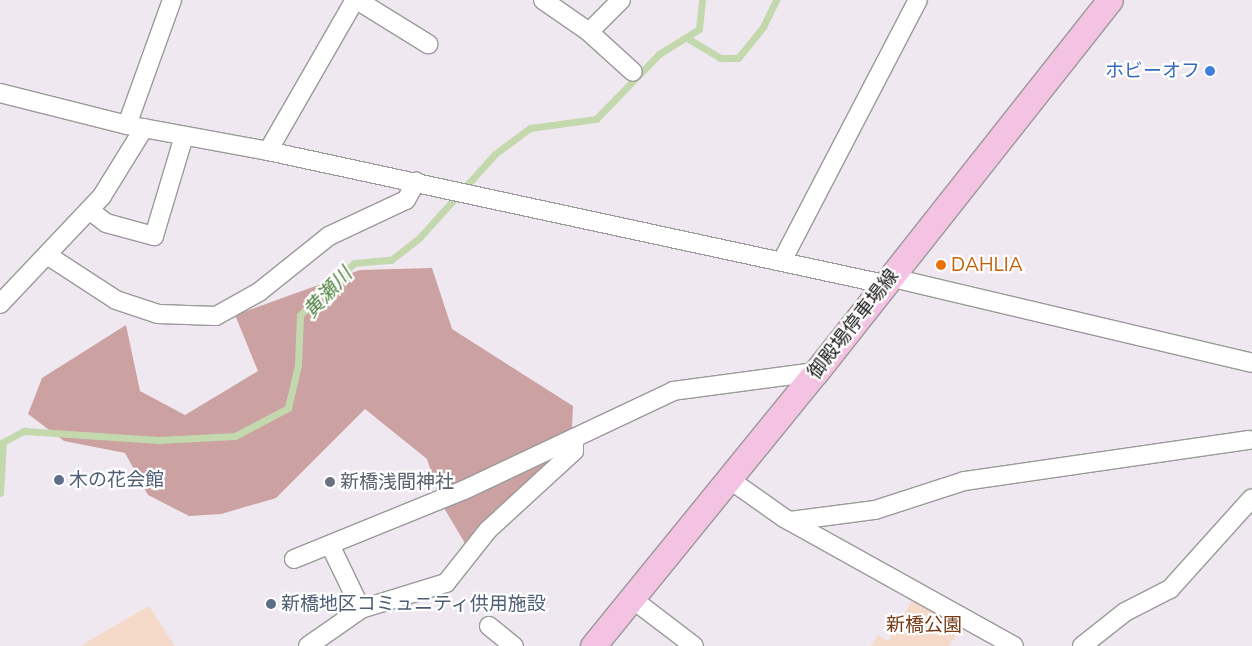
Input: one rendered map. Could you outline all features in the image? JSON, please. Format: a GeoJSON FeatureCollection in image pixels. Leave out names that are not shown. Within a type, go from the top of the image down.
{"type":"FeatureCollection","features":[{"type":"Feature","properties":{"kind":"main road","name":"御殿場停車場線"},"geometry":{"type":"LineString","coordinates":[[593,646],[816,372],[1110,0]]}},
{"type":"Feature","properties":{"kind":"street"},"geometry":{"type":"LineString","coordinates":[[0,304],[102,196],[135,127],[172,0]]}},
{"type":"Feature","properties":{"kind":"street"},"geometry":{"type":"LineString","coordinates":[[268,151],[356,0],[428,44]]}},
{"type":"Feature","properties":{"kind":"street"},"geometry":{"type":"LineString","coordinates":[[543,0],[589,32],[633,72]]}},
{"type":"Feature","properties":{"kind":"street"},"geometry":{"type":"LineString","coordinates":[[589,32],[621,0]]}},
{"type":"Feature","properties":{"kind":"street"},"geometry":{"type":"LineString","coordinates":[[782,261],[918,0]]}},
{"type":"Feature","properties":{"kind":"street"},"geometry":{"type":"LineString","coordinates":[[0,93],[135,127],[268,151],[782,261],[887,281],[1252,363]]}},
{"type":"Feature","properties":{"kind":"street"},"geometry":{"type":"LineString","coordinates":[[89,210],[106,223],[154,236],[184,136]]}},
{"type":"Feature","properties":{"kind":"street"},"geometry":{"type":"LineString","coordinates":[[47,255],[116,300],[158,314],[216,316],[259,292],[329,236],[406,200],[416,182]]}},
{"type":"Feature","properties":{"kind":"street"},"geometry":{"type":"LineString","coordinates":[[294,560],[464,490],[673,391],[816,372]]}},
{"type":"Feature","properties":{"kind":"street"},"geometry":{"type":"LineString","coordinates":[[308,646],[361,609],[446,583],[488,530],[574,451],[574,438]]}},
{"type":"Feature","properties":{"kind":"street"},"geometry":{"type":"LineString","coordinates":[[790,521],[875,510],[964,481],[1249,440]]}},
{"type":"Feature","properties":{"kind":"street"},"geometry":{"type":"LineString","coordinates":[[729,479],[790,521],[1014,646]]}},
{"type":"Feature","properties":{"kind":"street"},"geometry":{"type":"LineString","coordinates":[[1082,646],[1125,612],[1170,590],[1252,498]]}},
{"type":"Feature","properties":{"kind":"street"},"geometry":{"type":"LineString","coordinates":[[330,545],[361,609]]}},
{"type":"Feature","properties":{"kind":"street"},"geometry":{"type":"LineString","coordinates":[[631,598],[694,646]]}},
{"type":"Feature","properties":{"kind":"street"},"geometry":{"type":"LineString","coordinates":[[489,626],[514,646]]}},
{"type":"Feature","properties":{"kind":"shaded area"},"geometry":{"type":"Polygon","coordinates":[[[432,268],[452,329],[573,406],[571,451],[475,560],[441,503],[427,459],[365,409],[276,498],[221,514],[189,516],[148,495],[125,453],[64,441],[28,414],[42,378],[126,325],[140,391],[185,415],[258,371],[235,315],[360,270],[432,268]]]}},
{"type":"Feature","properties":{"kind":"green space","name":"新橋公園"},"geometry":{"type":"Polygon","coordinates":[[[915,596],[962,624],[949,646],[871,646],[878,635],[888,641],[915,596]]]}},
{"type":"Feature","properties":{"kind":"green space"},"geometry":{"type":"Polygon","coordinates":[[[149,606],[175,646],[80,646],[149,606]]]}},
{"type":"Feature","properties":{"kind":"waterway","name":"黄瀬川"},"geometry":{"type":"LineString","coordinates":[[0,493],[3,442],[24,431],[159,440],[235,436],[288,408],[298,365],[300,315],[354,263],[391,260],[420,237],[495,154],[530,128],[596,119],[659,54],[699,29],[702,0]]}},
{"type":"Feature","properties":{"kind":"waterway"},"geometry":{"type":"LineString","coordinates":[[687,38],[720,58],[738,58],[763,27],[776,0]]}},
{"type":"Feature","properties":{"kind":"place","name":"ホビーオフ"},"geometry":{"type":"Point","coordinates":[1210,71]}},
{"type":"Feature","properties":{"kind":"place","name":"DAHLIA"},"geometry":{"type":"Point","coordinates":[941,265]}},
{"type":"Feature","properties":{"kind":"place","name":"木の花会館"},"geometry":{"type":"Point","coordinates":[59,480]}},
{"type":"Feature","properties":{"kind":"place","name":"新橋浅間神社"},"geometry":{"type":"Point","coordinates":[330,482]}},
{"type":"Feature","properties":{"kind":"place","name":"新橋地区コミュニティ供用施設"},"geometry":{"type":"Point","coordinates":[271,604]}}]}
